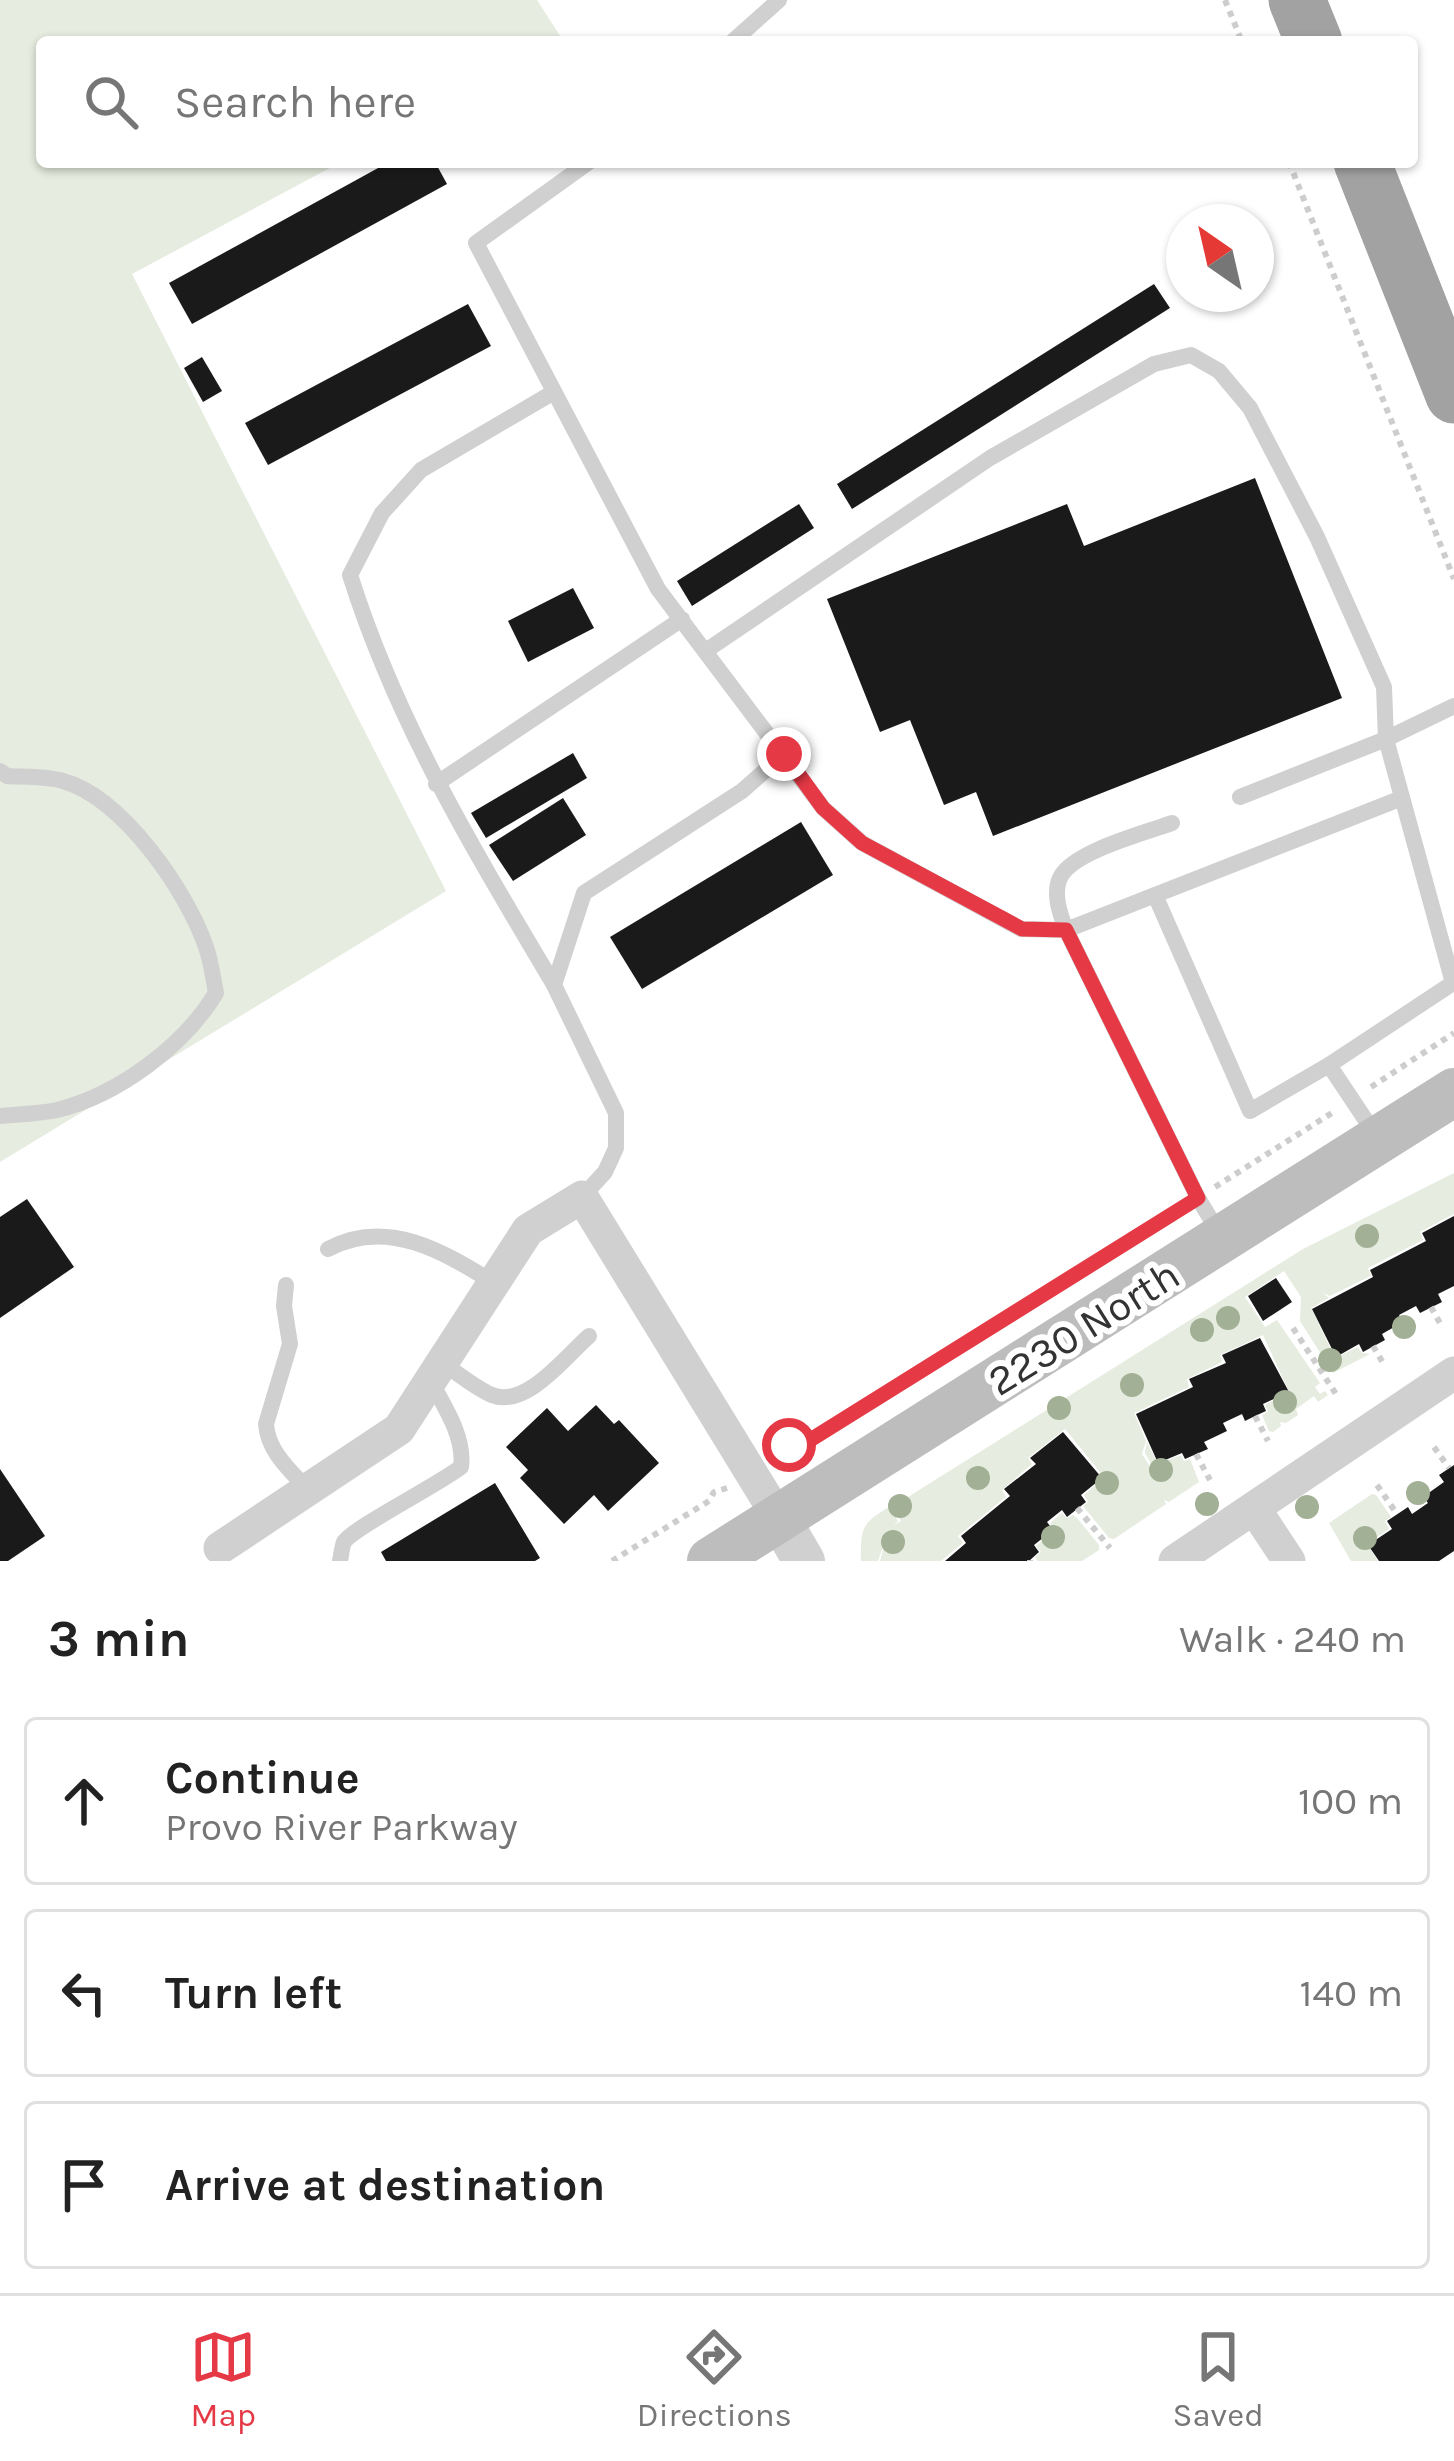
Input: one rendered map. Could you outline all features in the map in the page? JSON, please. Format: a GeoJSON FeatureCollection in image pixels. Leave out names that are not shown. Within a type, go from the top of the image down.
{"type":"FeatureCollection","features":[{"type":"Feature","properties":{"kind":"highway"},"geometry":{"type":"LineString","coordinates":[[1298,0],[1312,36]]}},
{"type":"Feature","properties":{"kind":"highway"},"geometry":{"type":"LineString","coordinates":[[1364,168],[1454,395]]}},
{"type":"Feature","properties":{"kind":"main road","name":"2230 North"},"geometry":{"type":"LineString","coordinates":[[711,1561],[1454,1092]]}},
{"type":"Feature","properties":{"kind":"street"},"geometry":{"type":"LineString","coordinates":[[220,1548],[399,1429],[528,1230],[582,1197],[804,1561]]}},
{"type":"Feature","properties":{"kind":"street"},"geometry":{"type":"LineString","coordinates":[[1174,1561],[1454,1373]]}},
{"type":"Feature","properties":{"kind":"street"},"geometry":{"type":"LineString","coordinates":[[1254,1508],[1289,1561]]}},
{"type":"Feature","properties":{"kind":"lane"},"geometry":{"type":"LineString","coordinates":[[739,36],[779,0]]}},
{"type":"Feature","properties":{"kind":"lane"},"geometry":{"type":"LineString","coordinates":[[581,168],[476,243],[658,589],[823,808],[862,843],[1022,929],[1066,930],[1402,798]]}},
{"type":"Feature","properties":{"kind":"lane"},"geometry":{"type":"LineString","coordinates":[[707,650],[990,458],[1154,364],[1190,355],[1219,371],[1250,409],[1317,537],[1384,687],[1386,739],[1453,983],[1330,1065],[1250,1111],[1155,895]]}},
{"type":"Feature","properties":{"kind":"lane"},"geometry":{"type":"LineString","coordinates":[[554,392],[421,470],[382,513],[350,575],[368,631],[436,784],[554,986],[616,1113],[616,1148],[605,1172],[582,1197]]}},
{"type":"Feature","properties":{"kind":"lane"},"geometry":{"type":"LineString","coordinates":[[436,784],[682,620]]}},
{"type":"Feature","properties":{"kind":"lane"},"geometry":{"type":"LineString","coordinates":[[1240,796],[1386,739],[1454,706]]}},
{"type":"Feature","properties":{"kind":"lane"},"geometry":{"type":"LineString","coordinates":[[554,986],[584,893],[742,791],[784,754]]}},
{"type":"Feature","properties":{"kind":"lane"},"geometry":{"type":"LineString","coordinates":[[0,771],[7,776],[64,781],[107,802],[166,871],[192,914],[208,950],[216,993],[192,1028],[170,1048],[103,1090],[57,1110],[0,1115]]}},
{"type":"Feature","properties":{"kind":"lane"},"geometry":{"type":"LineString","coordinates":[[1172,823],[1078,859],[1060,877],[1057,905],[1198,1198],[1223,1239]]}},
{"type":"Feature","properties":{"kind":"lane"},"geometry":{"type":"LineString","coordinates":[[1330,1065],[1379,1140]]}},
{"type":"Feature","properties":{"kind":"lane"},"geometry":{"type":"LineString","coordinates":[[328,1249],[343,1241],[380,1235],[430,1244],[494,1283]]}},
{"type":"Feature","properties":{"kind":"lane"},"geometry":{"type":"LineString","coordinates":[[286,1285],[290,1344],[266,1424],[267,1436],[273,1450],[308,1490]]}},
{"type":"Feature","properties":{"kind":"lane"},"geometry":{"type":"LineString","coordinates":[[436,1372],[494,1397],[513,1398],[589,1336]]}},
{"type":"Feature","properties":{"kind":"lane"},"geometry":{"type":"LineString","coordinates":[[340,1561],[344,1542],[356,1532],[438,1486],[461,1467],[463,1455],[436,1372]]}},
{"type":"Feature","properties":{"kind":"path"},"geometry":{"type":"LineString","coordinates":[[1226,0],[1240,36]]}},
{"type":"Feature","properties":{"kind":"path"},"geometry":{"type":"LineString","coordinates":[[1290,168],[1454,579]]}},
{"type":"Feature","properties":{"kind":"path"},"geometry":{"type":"LineString","coordinates":[[789,1445],[807,1442],[1454,1034]]}},
{"type":"Feature","properties":{"kind":"path"},"geometry":{"type":"LineString","coordinates":[[1431,1307],[1441,1324]]}},
{"type":"Feature","properties":{"kind":"path"},"geometry":{"type":"LineString","coordinates":[[1293,1328],[1336,1394]]}},
{"type":"Feature","properties":{"kind":"path"},"geometry":{"type":"LineString","coordinates":[[1373,1346],[1383,1363]]}},
{"type":"Feature","properties":{"kind":"path"},"geometry":{"type":"LineString","coordinates":[[1256,1416],[1268,1441]]}},
{"type":"Feature","properties":{"kind":"path"},"geometry":{"type":"LineString","coordinates":[[1434,1447],[1450,1468]]}},
{"type":"Feature","properties":{"kind":"path"},"geometry":{"type":"LineString","coordinates":[[1196,1454],[1210,1480]]}},
{"type":"Feature","properties":{"kind":"path"},"geometry":{"type":"LineString","coordinates":[[1377,1485],[1397,1514]]}},
{"type":"Feature","properties":{"kind":"path"},"geometry":{"type":"LineString","coordinates":[[612,1561],[719,1493]]}},
{"type":"Feature","properties":{"kind":"path"},"geometry":{"type":"LineString","coordinates":[[1077,1508],[1109,1548]]}},
{"type":"Feature","properties":{"kind":"shaded area"},"geometry":{"type":"Polygon","coordinates":[[[0,0],[537,0],[560,36],[36,36],[36,168],[330,168],[132,274],[446,891],[0,1162],[0,0]]]}},
{"type":"Feature","properties":{"kind":"shaded area"},"geometry":{"type":"Polygon","coordinates":[[[1454,1173],[1454,1214],[1420,1232],[1423,1240],[1368,1268],[1371,1276],[1330,1296],[1323,1293],[1329,1298],[1311,1308],[1335,1358],[1358,1347],[1370,1354],[1333,1373],[1300,1321],[1301,1297],[1284,1271],[1245,1297],[1265,1327],[1277,1320],[1320,1383],[1315,1387],[1328,1395],[1318,1402],[1314,1396],[1296,1409],[1298,1415],[1269,1431],[1262,1415],[1268,1412],[1265,1405],[1289,1392],[1263,1335],[1220,1355],[1222,1362],[1187,1379],[1189,1387],[1134,1413],[1146,1441],[1142,1454],[1159,1481],[1175,1473],[1160,1479],[1145,1453],[1147,1442],[1158,1464],[1181,1455],[1184,1461],[1190,1459],[1199,1482],[1169,1502],[1164,1500],[1166,1504],[1114,1539],[1083,1506],[1088,1502],[1084,1495],[1104,1477],[1065,1429],[1028,1458],[1032,1464],[1002,1490],[1006,1497],[958,1536],[963,1543],[941,1561],[880,1561],[888,1531],[878,1561],[861,1561],[864,1528],[889,1507],[898,1521],[894,1525],[901,1521],[892,1507],[1303,1249],[1454,1173]]]}},
{"type":"Feature","properties":{"kind":"shaded area"},"geometry":{"type":"Polygon","coordinates":[[[1372,1494],[1391,1517],[1385,1521],[1389,1529],[1367,1544],[1378,1561],[1351,1561],[1329,1523],[1372,1494]]]}},
{"type":"Feature","properties":{"kind":"shaded area"},"geometry":{"type":"Polygon","coordinates":[[[1062,1513],[1077,1518],[1099,1550],[1082,1561],[1038,1561],[1035,1557],[1041,1552],[1036,1546],[1055,1531],[1050,1523],[1062,1513]]]}},
{"type":"Feature","properties":{"kind":"building"},"geometry":{"type":"Polygon","coordinates":[[[378,168],[438,168],[447,184],[192,324],[169,283],[378,168]]]}},
{"type":"Feature","properties":{"kind":"building"},"geometry":{"type":"Polygon","coordinates":[[[1154,284],[1166,302],[1166,311],[852,509],[837,484],[1154,284]]]}},
{"type":"Feature","properties":{"kind":"building"},"geometry":{"type":"Polygon","coordinates":[[[468,304],[491,346],[268,465],[245,423],[468,304]]]}},
{"type":"Feature","properties":{"kind":"building"},"geometry":{"type":"Polygon","coordinates":[[[202,357],[222,391],[203,402],[184,368],[202,357]]]}},
{"type":"Feature","properties":{"kind":"building"},"geometry":{"type":"Polygon","coordinates":[[[1255,478],[1342,698],[993,836],[976,792],[944,805],[910,720],[880,732],[827,599],[1067,504],[1084,546],[1255,478]]]}},
{"type":"Feature","properties":{"kind":"building"},"geometry":{"type":"Polygon","coordinates":[[[799,504],[814,528],[692,606],[677,581],[799,504]]]}},
{"type":"Feature","properties":{"kind":"building"},"geometry":{"type":"Polygon","coordinates":[[[573,588],[594,628],[528,662],[508,621],[573,588]]]}},
{"type":"Feature","properties":{"kind":"building"},"geometry":{"type":"Polygon","coordinates":[[[573,753],[587,778],[486,838],[471,813],[573,753]]]}},
{"type":"Feature","properties":{"kind":"building"},"geometry":{"type":"Polygon","coordinates":[[[563,798],[586,835],[513,881],[489,845],[563,798]]]}},
{"type":"Feature","properties":{"kind":"building"},"geometry":{"type":"Polygon","coordinates":[[[801,822],[833,875],[642,989],[610,937],[801,822]]]}},
{"type":"Feature","properties":{"kind":"building"},"geometry":{"type":"Polygon","coordinates":[[[27,1199],[74,1267],[0,1318],[0,1217],[27,1199]]]}},
{"type":"Feature","properties":{"kind":"building"},"geometry":{"type":"Polygon","coordinates":[[[1454,1216],[1454,1286],[1438,1294],[1442,1302],[1420,1313],[1416,1306],[1399,1315],[1403,1322],[1382,1334],[1385,1340],[1363,1352],[1359,1344],[1336,1357],[1312,1309],[1373,1277],[1370,1270],[1426,1241],[1422,1233],[1454,1216]]]}},
{"type":"Feature","properties":{"kind":"building"},"geometry":{"type":"Polygon","coordinates":[[[1276,1278],[1292,1302],[1263,1321],[1248,1296],[1276,1278]]]}},
{"type":"Feature","properties":{"kind":"building"},"geometry":{"type":"Polygon","coordinates":[[[1260,1338],[1289,1392],[1263,1404],[1266,1411],[1245,1421],[1242,1414],[1223,1423],[1227,1431],[1204,1442],[1208,1449],[1158,1463],[1136,1414],[1193,1387],[1189,1379],[1226,1363],[1222,1355],[1260,1338]]]}},
{"type":"Feature","properties":{"kind":"building"},"geometry":{"type":"Polygon","coordinates":[[[596,1405],[614,1424],[619,1420],[659,1463],[608,1511],[594,1495],[564,1524],[520,1478],[528,1470],[506,1447],[547,1408],[568,1431],[596,1405]]]}},
{"type":"Feature","properties":{"kind":"building"},"geometry":{"type":"Polygon","coordinates":[[[1063,1432],[1102,1478],[1081,1495],[1086,1502],[1067,1517],[1062,1510],[1047,1522],[1053,1530],[1034,1545],[1039,1552],[1029,1561],[945,1561],[966,1543],[961,1536],[1010,1496],[1004,1489],[1036,1464],[1030,1458],[1063,1432]]]}},
{"type":"Feature","properties":{"kind":"building"},"geometry":{"type":"Polygon","coordinates":[[[1454,1465],[1454,1551],[1439,1561],[1379,1561],[1368,1545],[1392,1529],[1387,1521],[1408,1507],[1412,1514],[1428,1503],[1423,1497],[1444,1482],[1439,1475],[1454,1465]]]}},
{"type":"Feature","properties":{"kind":"building"},"geometry":{"type":"Polygon","coordinates":[[[0,1469],[45,1536],[8,1561],[0,1561],[0,1469]]]}},
{"type":"Feature","properties":{"kind":"building"},"geometry":{"type":"Polygon","coordinates":[[[495,1483],[540,1558],[386,1561],[381,1552],[495,1483]]]}},
{"type":"Feature","properties":{"kind":"route"},"geometry":{"type":"LineString","coordinates":[[784,754],[823,808],[862,843],[1022,929],[1066,930],[1198,1198],[807,1442],[789,1445]]}}]}
